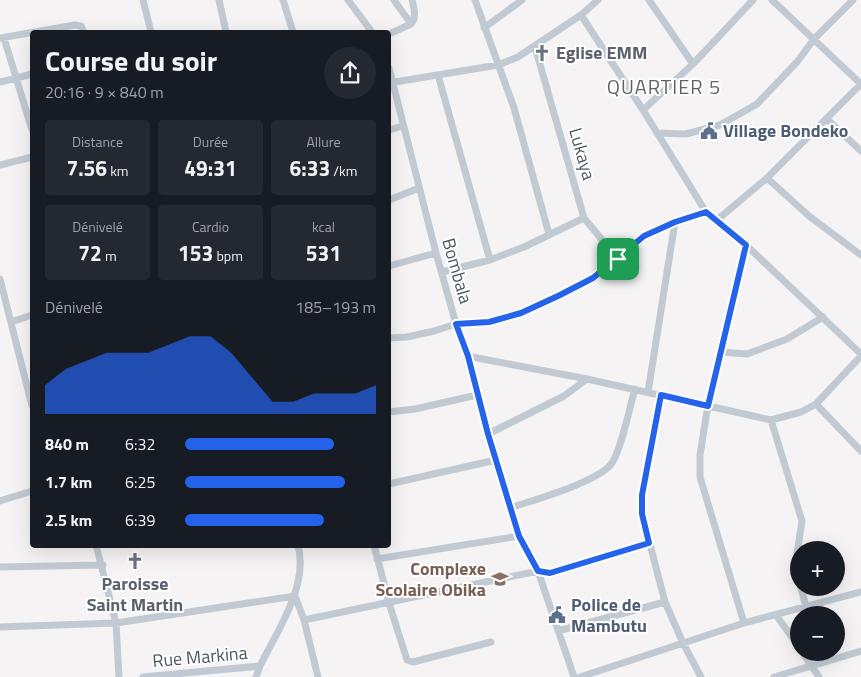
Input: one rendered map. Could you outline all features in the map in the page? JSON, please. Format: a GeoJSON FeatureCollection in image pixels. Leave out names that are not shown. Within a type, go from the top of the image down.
{"type":"FeatureCollection","features":[{"type":"Feature","properties":{"kind":"street"},"geometry":{"type":"LineString","coordinates":[[143,0],[150,30]]}},
{"type":"Feature","properties":{"kind":"street"},"geometry":{"type":"LineString","coordinates":[[219,0],[226,30]]}},
{"type":"Feature","properties":{"kind":"street"},"geometry":{"type":"LineString","coordinates":[[283,0],[292,30]]}},
{"type":"Feature","properties":{"kind":"street"},"geometry":{"type":"LineString","coordinates":[[348,0],[370,30]]}},
{"type":"Feature","properties":{"kind":"street"},"geometry":{"type":"LineString","coordinates":[[394,0],[411,24]]}},
{"type":"Feature","properties":{"kind":"street"},"geometry":{"type":"LineString","coordinates":[[391,33],[411,24],[415,15],[412,0]]}},
{"type":"Feature","properties":{"kind":"street"},"geometry":{"type":"LineString","coordinates":[[475,0],[514,108],[548,234]]}},
{"type":"Feature","properties":{"kind":"street"},"geometry":{"type":"LineString","coordinates":[[484,28],[522,0]]}},
{"type":"Feature","properties":{"kind":"street"},"geometry":{"type":"LineString","coordinates":[[391,83],[498,65],[518,57],[581,15],[598,0]]}},
{"type":"Feature","properties":{"kind":"street"},"geometry":{"type":"LineString","coordinates":[[649,0],[693,64]]}},
{"type":"Feature","properties":{"kind":"street"},"geometry":{"type":"LineString","coordinates":[[643,110],[693,64],[753,0]]}},
{"type":"Feature","properties":{"kind":"street"},"geometry":{"type":"LineString","coordinates":[[717,220],[767,178],[861,84],[772,0]]}},
{"type":"Feature","properties":{"kind":"street"},"geometry":{"type":"LineString","coordinates":[[657,133],[686,134],[720,125],[758,104],[797,62],[814,39],[854,0]]}},
{"type":"Feature","properties":{"kind":"street"},"geometry":{"type":"LineString","coordinates":[[468,356],[587,379],[771,420],[801,412],[816,404],[861,355],[746,245],[706,212],[581,15]]}},
{"type":"Feature","properties":{"kind":"street"},"geometry":{"type":"LineString","coordinates":[[47,30],[75,25],[81,26],[83,30]]}},
{"type":"Feature","properties":{"kind":"street"},"geometry":{"type":"LineString","coordinates":[[30,33],[2,38],[30,124]]}},
{"type":"Feature","properties":{"kind":"street","name":"Lukaya"},"geometry":{"type":"LineString","coordinates":[[535,47],[584,218],[618,259]]}},
{"type":"Feature","properties":{"kind":"street"},"geometry":{"type":"LineString","coordinates":[[0,82],[30,74]]}},
{"type":"Feature","properties":{"kind":"street"},"geometry":{"type":"LineString","coordinates":[[438,75],[490,260]]}},
{"type":"Feature","properties":{"kind":"street","name":"Bombala"},"geometry":{"type":"LineString","coordinates":[[391,83],[436,253],[456,324],[468,356],[477,395],[510,508],[519,536],[538,571],[574,677]]}},
{"type":"Feature","properties":{"kind":"street"},"geometry":{"type":"LineString","coordinates":[[826,119],[861,151]]}},
{"type":"Feature","properties":{"kind":"street"},"geometry":{"type":"LineString","coordinates":[[391,129],[403,126]]}},
{"type":"Feature","properties":{"kind":"street"},"geometry":{"type":"LineString","coordinates":[[0,165],[30,158]]}},
{"type":"Feature","properties":{"kind":"street"},"geometry":{"type":"LineString","coordinates":[[767,178],[809,216],[854,252],[861,255]]}},
{"type":"Feature","properties":{"kind":"street"},"geometry":{"type":"LineString","coordinates":[[391,199],[419,188]]}},
{"type":"Feature","properties":{"kind":"street"},"geometry":{"type":"LineString","coordinates":[[391,338],[408,337],[456,324],[489,322],[521,313],[593,278],[644,236],[675,222],[706,212]]}},
{"type":"Feature","properties":{"kind":"street"},"geometry":{"type":"LineString","coordinates":[[442,272],[490,260],[524,247],[584,218]]}},
{"type":"Feature","properties":{"kind":"street"},"geometry":{"type":"LineString","coordinates":[[648,392],[675,222]]}},
{"type":"Feature","properties":{"kind":"street"},"geometry":{"type":"LineString","coordinates":[[744,624],[700,477],[700,455],[708,406],[746,245]]}},
{"type":"Feature","properties":{"kind":"street"},"geometry":{"type":"LineString","coordinates":[[391,265],[436,253]]}},
{"type":"Feature","properties":{"kind":"street"},"geometry":{"type":"LineString","coordinates":[[0,279],[30,398]]}},
{"type":"Feature","properties":{"kind":"street"},"geometry":{"type":"LineString","coordinates":[[11,322],[30,316]]}},
{"type":"Feature","properties":{"kind":"street"},"geometry":{"type":"LineString","coordinates":[[721,352],[747,354],[787,339],[822,317]]}},
{"type":"Feature","properties":{"kind":"street"},"geometry":{"type":"LineString","coordinates":[[488,434],[564,396],[587,379]]}},
{"type":"Feature","properties":{"kind":"street"},"geometry":{"type":"LineString","coordinates":[[510,508],[583,482],[600,473],[611,464],[617,452],[634,389]]}},
{"type":"Feature","properties":{"kind":"street"},"geometry":{"type":"LineString","coordinates":[[391,412],[414,409],[477,395]]}},
{"type":"Feature","properties":{"kind":"street"},"geometry":{"type":"LineString","coordinates":[[661,395],[642,495],[642,514],[665,602],[683,643],[701,677]]}},
{"type":"Feature","properties":{"kind":"street"},"geometry":{"type":"LineString","coordinates":[[816,404],[861,451]]}},
{"type":"Feature","properties":{"kind":"street"},"geometry":{"type":"LineString","coordinates":[[771,420],[802,521],[799,541]]}},
{"type":"Feature","properties":{"kind":"street"},"geometry":{"type":"LineString","coordinates":[[391,484],[496,460]]}},
{"type":"Feature","properties":{"kind":"street"},"geometry":{"type":"LineString","coordinates":[[0,501],[30,492]]}},
{"type":"Feature","properties":{"kind":"street"},"geometry":{"type":"LineString","coordinates":[[377,559],[519,536]]}},
{"type":"Feature","properties":{"kind":"street"},"geometry":{"type":"LineString","coordinates":[[304,620],[538,571],[550,573],[649,543]]}},
{"type":"Feature","properties":{"kind":"street"},"geometry":{"type":"LineString","coordinates":[[97,548],[116,623],[119,677]]}},
{"type":"Feature","properties":{"kind":"street"},"geometry":{"type":"LineString","coordinates":[[256,677],[294,596],[300,574],[298,548]]}},
{"type":"Feature","properties":{"kind":"street"},"geometry":{"type":"LineString","coordinates":[[375,548],[389,603],[408,660],[413,662],[491,642]]}},
{"type":"Feature","properties":{"kind":"street"},"geometry":{"type":"LineString","coordinates":[[0,567],[102,565]]}},
{"type":"Feature","properties":{"kind":"street"},"geometry":{"type":"LineString","coordinates":[[813,606],[861,592]]}},
{"type":"Feature","properties":{"kind":"street"},"geometry":{"type":"LineString","coordinates":[[294,596],[304,620],[318,677]]}},
{"type":"Feature","properties":{"kind":"street"},"geometry":{"type":"LineString","coordinates":[[0,627],[116,623],[294,596]]}},
{"type":"Feature","properties":{"kind":"street"},"geometry":{"type":"LineString","coordinates":[[558,631],[665,602]]}},
{"type":"Feature","properties":{"kind":"street"},"geometry":{"type":"LineString","coordinates":[[580,677],[744,624],[790,612]]}},
{"type":"Feature","properties":{"kind":"street"},"geometry":{"type":"LineString","coordinates":[[776,616],[790,635]]}},
{"type":"Feature","properties":{"kind":"street"},"geometry":{"type":"LineString","coordinates":[[774,677],[861,651]]}},
{"type":"Feature","properties":{"kind":"street"},"geometry":{"type":"LineString","coordinates":[[808,661],[819,677]]}},
{"type":"Feature","properties":{"kind":"street","name":"Rue Markina"},"geometry":{"type":"LineString","coordinates":[[143,677],[260,666]]}},
{"type":"Feature","properties":{"kind":"place","name":"Eglise EMM"},"geometry":{"type":"Point","coordinates":[542,53]}},
{"type":"Feature","properties":{"kind":"place","name":"Village Bondeko"},"geometry":{"type":"Point","coordinates":[709,131]}},
{"type":"Feature","properties":{"kind":"place","name":"Paroisse Saint Martin"},"geometry":{"type":"Point","coordinates":[135,561]}},
{"type":"Feature","properties":{"kind":"place","name":"Complexe Scolaire Obika"},"geometry":{"type":"Point","coordinates":[500,579]}},
{"type":"Feature","properties":{"kind":"place","name":"Police de Mambutu"},"geometry":{"type":"Point","coordinates":[557,615]}},
{"type":"Feature","properties":{"kind":"district","name":"QUARTIER 5"},"geometry":{"type":"Point","coordinates":[664,87]}},
{"type":"Feature","properties":{"kind":"route"},"geometry":{"type":"LineString","coordinates":[[706,212],[746,245],[708,406],[661,395],[642,495],[642,514],[649,543],[550,573],[538,571],[519,536],[488,434],[468,356],[456,324],[489,322],[521,313],[593,278],[618,259],[644,236],[675,222],[706,212]]}}]}
